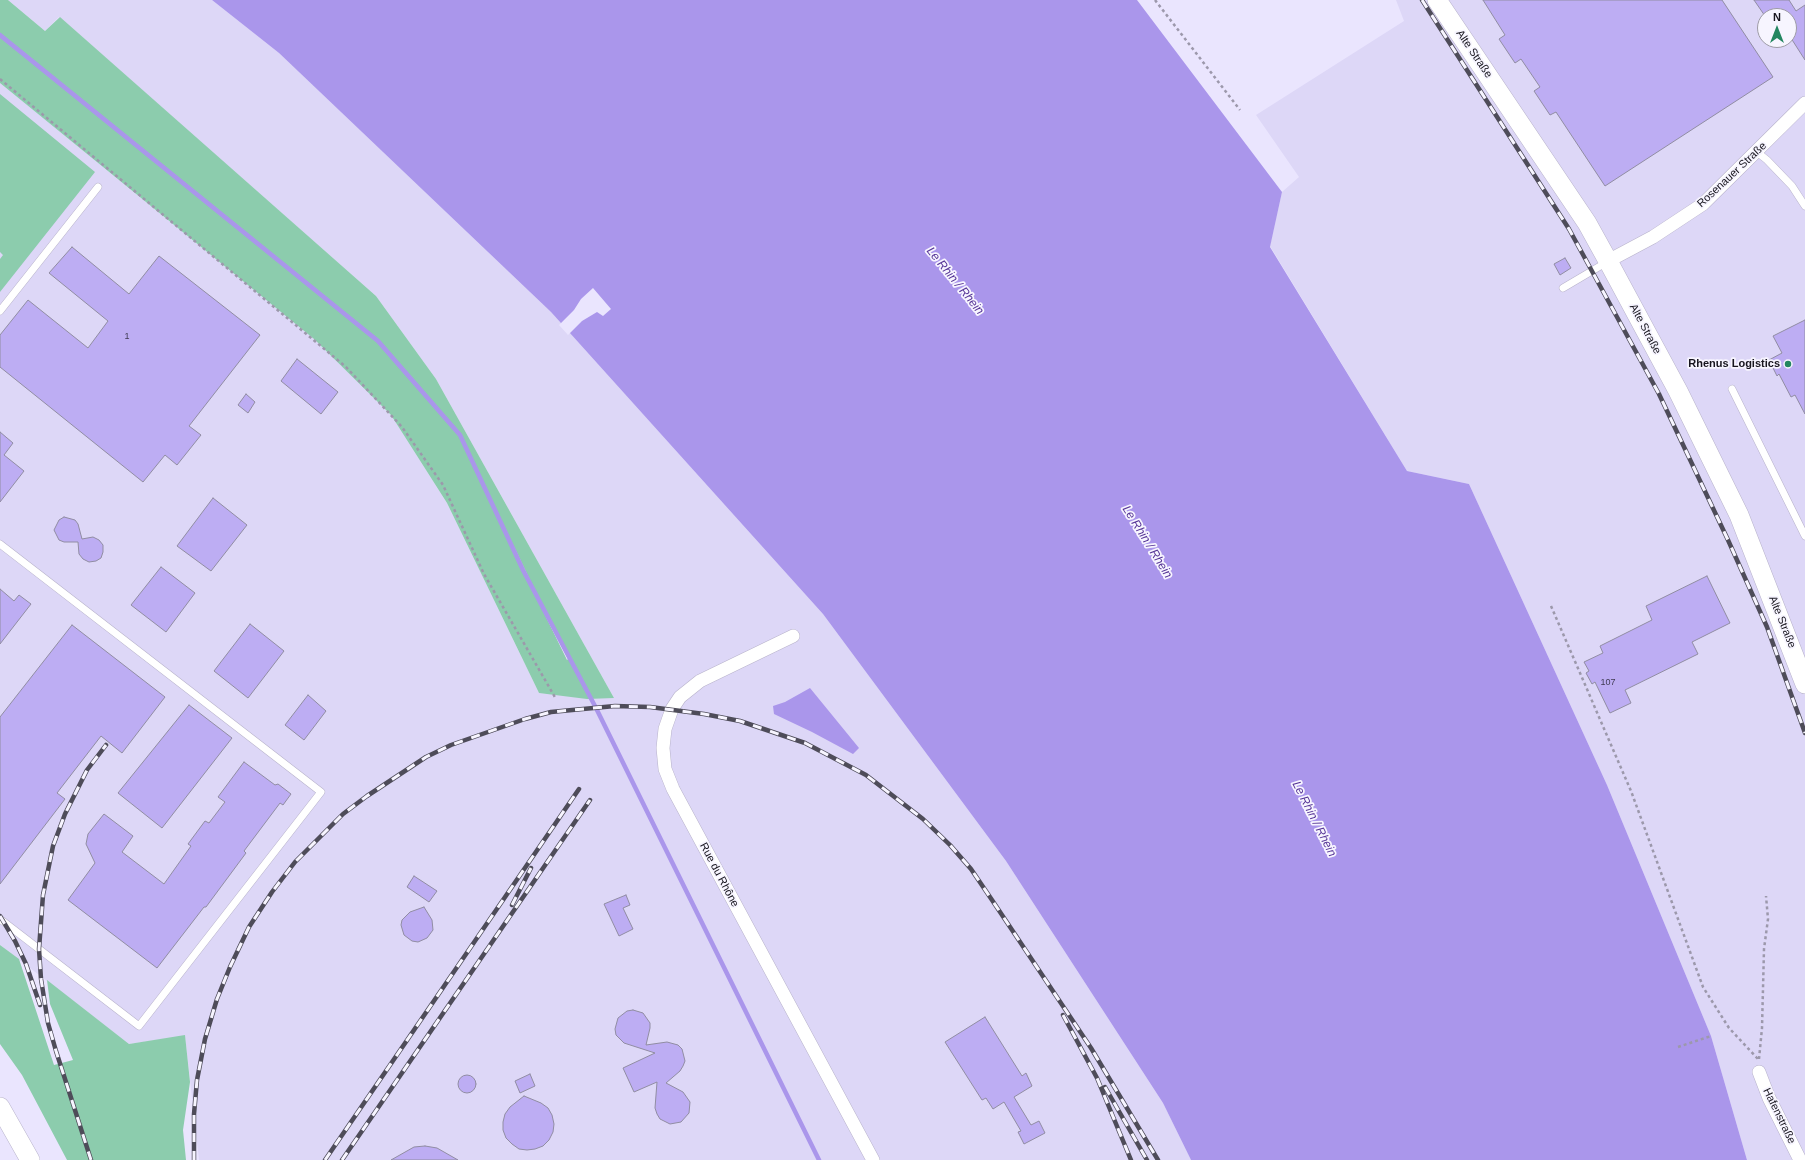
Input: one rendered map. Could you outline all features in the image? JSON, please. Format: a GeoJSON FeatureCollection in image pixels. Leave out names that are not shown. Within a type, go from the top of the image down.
{"type":"FeatureCollection","features":[{"type":"Feature","properties":{"kind":"street","name":"Alte Straße"},"geometry":{"type":"LineString","coordinates":[[1437,0],[1587,223],[1678,391],[1740,515],[1805,684]]}},
{"type":"Feature","properties":{"kind":"street","name":"Rosenauer Straße"},"geometry":{"type":"LineString","coordinates":[[1608,261],[1653,237],[1703,204],[1805,103]]}},
{"type":"Feature","properties":{"kind":"street","name":"Rue du Rhône"},"geometry":{"type":"LineString","coordinates":[[793,636],[700,681],[680,696],[672,709],[666,729],[663,748],[666,769],[673,789],[873,1160]]}},
{"type":"Feature","properties":{"kind":"street","name":"Hafenstraße"},"geometry":{"type":"LineString","coordinates":[[1759,1066],[1769,1098],[1800,1160]]}},
{"type":"Feature","properties":{"kind":"street"},"geometry":{"type":"LineString","coordinates":[[0,1107],[30,1160]]}},
{"type":"Feature","properties":{"kind":"lane"},"geometry":{"type":"LineString","coordinates":[[1757,152],[1768,160],[1792,186],[1805,206]]}},
{"type":"Feature","properties":{"kind":"lane"},"geometry":{"type":"LineString","coordinates":[[0,310],[98,187]]}},
{"type":"Feature","properties":{"kind":"lane"},"geometry":{"type":"LineString","coordinates":[[1562,288],[1608,261]]}},
{"type":"Feature","properties":{"kind":"lane"},"geometry":{"type":"LineString","coordinates":[[1732,389],[1805,536]]}},
{"type":"Feature","properties":{"kind":"lane"},"geometry":{"type":"LineString","coordinates":[[0,544],[321,792],[139,1026],[0,919]]}},
{"type":"Feature","properties":{"kind":"path"},"geometry":{"type":"LineString","coordinates":[[1155,0],[1240,110]]}},
{"type":"Feature","properties":{"kind":"path"},"geometry":{"type":"LineString","coordinates":[[0,79],[346,367],[402,427],[443,484],[484,574],[556,699]]}},
{"type":"Feature","properties":{"kind":"path"},"geometry":{"type":"LineString","coordinates":[[1551,606],[1631,792],[1703,987],[1730,1028],[1759,1066]]}},
{"type":"Feature","properties":{"kind":"path"},"geometry":{"type":"LineString","coordinates":[[1759,1066],[1762,1028],[1764,949],[1768,919],[1766,896]]}},
{"type":"Feature","properties":{"kind":"path"},"geometry":{"type":"LineString","coordinates":[[1678,1047],[1710,1036]]}},
{"type":"Feature","properties":{"kind":"shaded area"},"geometry":{"type":"Polygon","coordinates":[[[8,0],[212,0],[279,53],[551,312],[823,614],[1006,861],[1163,1103],[1191,1160],[199,1160],[185,1036],[129,1044],[0,945],[0,83],[314,339],[391,415],[447,503],[539,693],[614,698],[436,379],[376,296],[59,17],[45,31],[8,0]]]}},
{"type":"Feature","properties":{"kind":"shaded area"},"geometry":{"type":"Polygon","coordinates":[[[1396,0],[1805,0],[1805,1160],[1747,1160],[1711,1036],[1607,785],[1469,484],[1407,471],[1270,246],[1282,192],[1299,177],[1256,115],[1404,21],[1396,0]]]}},
{"type":"Feature","properties":{"kind":"green space"},"geometry":{"type":"Polygon","coordinates":[[[0,0],[8,0],[45,31],[60,17],[376,296],[436,379],[614,698],[587,699],[539,693],[447,503],[391,415],[314,339],[0,83],[0,0]],[[480,476],[523,570],[567,660],[568,659],[480,476]]]}},
{"type":"Feature","properties":{"kind":"green space"},"geometry":{"type":"Polygon","coordinates":[[[0,94],[95,172],[0,292],[0,259],[3,255],[0,252],[0,94]]]}},
{"type":"Feature","properties":{"kind":"green space"},"geometry":{"type":"Polygon","coordinates":[[[0,945],[19,959],[54,1065],[73,1060],[50,1004],[47,980],[129,1044],[185,1035],[190,1082],[183,1130],[186,1160],[67,1160],[22,1075],[0,1044],[0,945]]]}},
{"type":"Feature","properties":{"kind":"water","name":"Le Rhin / Rhein"},"geometry":{"type":"Polygon","coordinates":[[[212,0],[1137,0],[1282,192],[1270,247],[1407,471],[1469,484],[1607,785],[1711,1036],[1747,1160],[1191,1160],[1163,1103],[1006,861],[823,614],[551,312],[279,53],[212,0]]]}},
{"type":"Feature","properties":{"kind":"water"},"geometry":{"type":"Polygon","coordinates":[[[810,688],[859,748],[853,754],[774,714],[773,706],[785,702],[810,688]]]}},
{"type":"Feature","properties":{"kind":"pier"},"geometry":{"type":"Polygon","coordinates":[[[593,288],[611,309],[603,316],[597,312],[582,321],[568,335],[559,325],[574,310],[581,299],[593,288]]]}},
{"type":"Feature","properties":{"kind":"building"},"geometry":{"type":"Polygon","coordinates":[[[1483,0],[1722,0],[1773,77],[1605,186],[1556,112],[1550,115],[1534,91],[1540,87],[1521,59],[1515,63],[1499,39],[1505,35],[1483,0]]]}},
{"type":"Feature","properties":{"kind":"building"},"geometry":{"type":"Polygon","coordinates":[[[1754,0],[1789,0],[1794,8],[1760,8],[1754,0]]]}},
{"type":"Feature","properties":{"kind":"building"},"geometry":{"type":"Polygon","coordinates":[[[1805,5],[1805,60],[1797,48],[1797,10],[1805,5]]]}},
{"type":"Feature","properties":{"kind":"building"},"geometry":{"type":"Polygon","coordinates":[[[72,247],[129,294],[159,256],[260,335],[189,426],[201,435],[177,465],[165,455],[143,482],[0,367],[0,335],[28,300],[88,348],[108,321],[49,273],[72,247]]]}},
{"type":"Feature","properties":{"kind":"building"},"geometry":{"type":"Polygon","coordinates":[[[1565,258],[1571,268],[1560,275],[1554,264],[1565,258]]]}},
{"type":"Feature","properties":{"kind":"building","name":"Rhenus Logistics"},"geometry":{"type":"Polygon","coordinates":[[[1805,320],[1805,414],[1795,395],[1791,397],[1779,374],[1777,376],[1769,360],[1782,353],[1773,336],[1805,320]]]}},
{"type":"Feature","properties":{"kind":"building"},"geometry":{"type":"Polygon","coordinates":[[[297,359],[338,392],[321,414],[281,381],[297,359]]]}},
{"type":"Feature","properties":{"kind":"building"},"geometry":{"type":"Polygon","coordinates":[[[246,394],[255,402],[248,413],[238,405],[246,394]]]}},
{"type":"Feature","properties":{"kind":"building"},"geometry":{"type":"Polygon","coordinates":[[[0,432],[13,443],[4,455],[24,471],[0,502],[0,432]]]}},
{"type":"Feature","properties":{"kind":"building"},"geometry":{"type":"Polygon","coordinates":[[[213,498],[247,525],[211,571],[177,546],[213,498]]]}},
{"type":"Feature","properties":{"kind":"building"},"geometry":{"type":"Polygon","coordinates":[[[64,517],[75,520],[78,524],[82,539],[93,537],[99,540],[103,545],[101,558],[96,561],[89,562],[83,559],[79,554],[78,542],[64,542],[59,540],[54,530],[59,520],[64,517]]]}},
{"type":"Feature","properties":{"kind":"building"},"geometry":{"type":"Polygon","coordinates":[[[161,567],[195,593],[166,632],[131,605],[161,567]]]}},
{"type":"Feature","properties":{"kind":"building"},"geometry":{"type":"Polygon","coordinates":[[[1707,576],[1730,623],[1692,642],[1698,654],[1625,690],[1631,703],[1610,713],[1595,682],[1592,684],[1586,673],[1589,671],[1584,662],[1603,653],[1600,646],[1652,620],[1646,606],[1707,576]]]}},
{"type":"Feature","properties":{"kind":"building"},"geometry":{"type":"Polygon","coordinates":[[[0,589],[14,601],[19,595],[31,604],[0,644],[0,589]]]}},
{"type":"Feature","properties":{"kind":"building"},"geometry":{"type":"Polygon","coordinates":[[[250,624],[284,651],[248,698],[214,671],[250,624]]]}},
{"type":"Feature","properties":{"kind":"building"},"geometry":{"type":"Polygon","coordinates":[[[72,625],[165,697],[122,753],[101,736],[57,793],[65,799],[0,884],[0,717],[72,625]]]}},
{"type":"Feature","properties":{"kind":"building"},"geometry":{"type":"Polygon","coordinates":[[[308,695],[326,711],[304,740],[285,725],[308,695]]]}},
{"type":"Feature","properties":{"kind":"building"},"geometry":{"type":"Polygon","coordinates":[[[189,705],[232,738],[162,828],[118,793],[189,705]]]}},
{"type":"Feature","properties":{"kind":"building"},"geometry":{"type":"Polygon","coordinates":[[[244,762],[275,785],[278,784],[291,794],[283,805],[280,803],[244,851],[246,853],[206,907],[204,907],[157,968],[68,900],[95,863],[86,844],[88,834],[104,814],[133,836],[122,852],[164,884],[191,846],[188,844],[205,821],[209,823],[225,802],[218,797],[244,762]]]}},
{"type":"Feature","properties":{"kind":"building"},"geometry":{"type":"Polygon","coordinates":[[[414,876],[437,891],[429,902],[407,887],[414,876]]]}},
{"type":"Feature","properties":{"kind":"building"},"geometry":{"type":"Polygon","coordinates":[[[626,895],[630,905],[623,908],[633,929],[619,936],[604,904],[626,895]]]}},
{"type":"Feature","properties":{"kind":"building"},"geometry":{"type":"Polygon","coordinates":[[[424,907],[432,920],[433,930],[427,938],[418,942],[412,941],[404,935],[401,925],[402,920],[410,912],[424,907]]]}},
{"type":"Feature","properties":{"kind":"building"},"geometry":{"type":"Polygon","coordinates":[[[633,1010],[643,1013],[650,1023],[646,1045],[667,1042],[678,1045],[682,1049],[685,1061],[683,1066],[680,1071],[666,1083],[683,1092],[690,1102],[689,1113],[681,1122],[670,1124],[660,1119],[657,1114],[655,1108],[657,1082],[634,1092],[623,1068],[655,1053],[624,1043],[616,1035],[615,1029],[618,1018],[627,1011],[633,1010]]]}},
{"type":"Feature","properties":{"kind":"building"},"geometry":{"type":"Polygon","coordinates":[[[985,1017],[1022,1076],[1026,1073],[1032,1086],[1014,1097],[1031,1125],[1039,1121],[1045,1133],[1024,1144],[1018,1132],[1021,1131],[1004,1102],[993,1109],[986,1098],[982,1100],[945,1042],[985,1017]]]}},
{"type":"Feature","properties":{"kind":"building"},"geometry":{"type":"Polygon","coordinates":[[[530,1074],[535,1086],[520,1093],[515,1081],[530,1074]]]}},
{"type":"Feature","properties":{"kind":"building"},"geometry":{"type":"Polygon","coordinates":[[[463,1075],[471,1075],[476,1080],[474,1091],[471,1093],[463,1093],[458,1088],[458,1080],[463,1075]]]}},
{"type":"Feature","properties":{"kind":"building"},"geometry":{"type":"Polygon","coordinates":[[[524,1096],[541,1103],[548,1108],[552,1115],[554,1124],[553,1132],[549,1140],[543,1146],[535,1149],[519,1149],[506,1138],[503,1130],[505,1114],[510,1107],[524,1096]]]}},
{"type":"Feature","properties":{"kind":"building"},"geometry":{"type":"Polygon","coordinates":[[[425,1146],[437,1148],[458,1160],[391,1160],[414,1147],[425,1146]]]}},
{"type":"Feature","properties":{"kind":"waterway"},"geometry":{"type":"LineString","coordinates":[[0,35],[378,341],[460,435],[523,570],[596,708],[819,1160]]}},
{"type":"Feature","properties":{"kind":"railway"},"geometry":{"type":"LineString","coordinates":[[1422,0],[1569,229],[1659,394],[1728,540],[1767,627],[1805,733]]}},
{"type":"Feature","properties":{"kind":"railway"},"geometry":{"type":"LineString","coordinates":[[194,1160],[194,1114],[197,1080],[205,1039],[217,999],[249,927],[272,892],[295,862],[343,814],[367,796],[426,757],[451,745],[525,719],[551,712],[615,706],[650,707],[704,714],[740,721],[805,743],[866,775],[923,819],[950,845],[971,869],[1091,1048],[1158,1160]]}},
{"type":"Feature","properties":{"kind":"railway"},"geometry":{"type":"LineString","coordinates":[[91,1160],[48,1023],[41,979],[39,949],[43,895],[53,846],[65,814],[87,770],[106,745]]}},
{"type":"Feature","properties":{"kind":"railway"},"geometry":{"type":"LineString","coordinates":[[325,1160],[579,789]]}},
{"type":"Feature","properties":{"kind":"railway"},"geometry":{"type":"LineString","coordinates":[[342,1160],[590,800]]}},
{"type":"Feature","properties":{"kind":"railway"},"geometry":{"type":"LineString","coordinates":[[512,905],[531,868]]}},
{"type":"Feature","properties":{"kind":"railway"},"geometry":{"type":"LineString","coordinates":[[0,916],[15,941],[26,964],[40,1005]]}},
{"type":"Feature","properties":{"kind":"railway"},"geometry":{"type":"LineString","coordinates":[[1063,1015],[1097,1078],[1131,1160]]}},
{"type":"Feature","properties":{"kind":"railway"},"geometry":{"type":"LineString","coordinates":[[1105,1087],[1147,1160]]}},
{"type":"Feature","properties":{"kind":"place","name":"Rhenus Logistics"},"geometry":{"type":"Point","coordinates":[1788,364]}}]}
